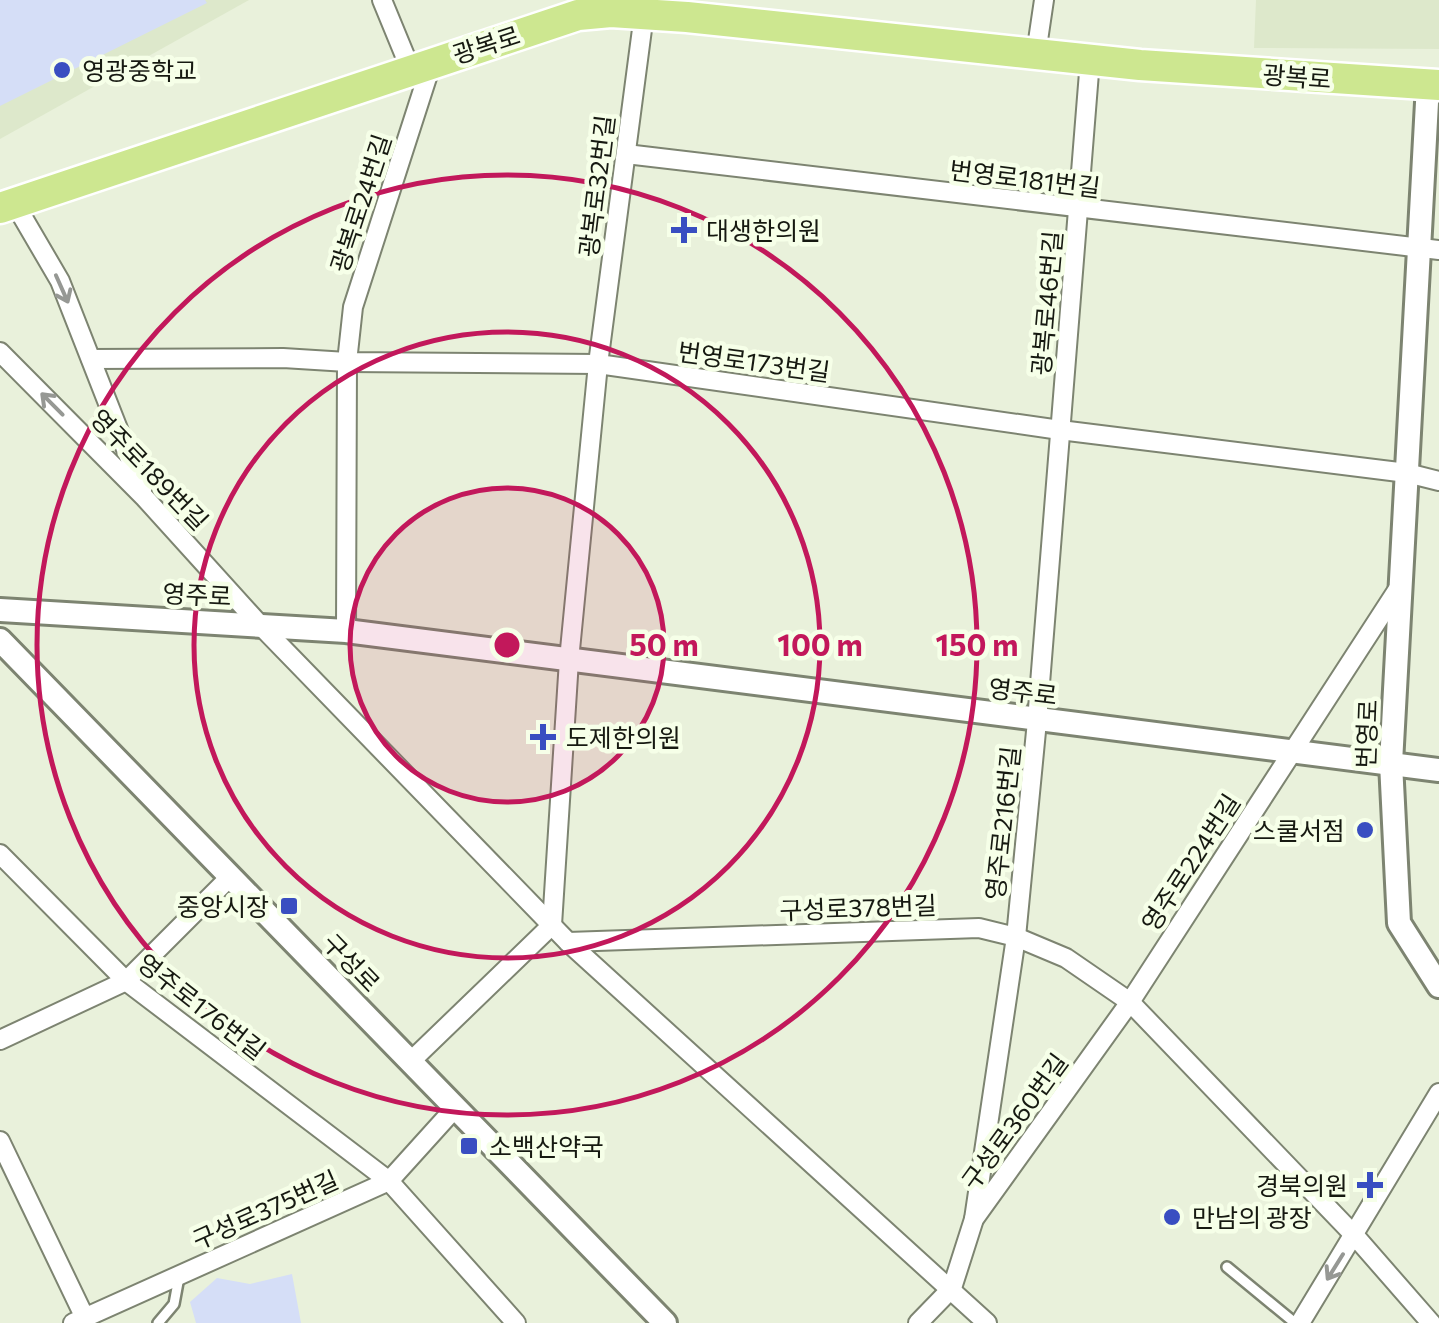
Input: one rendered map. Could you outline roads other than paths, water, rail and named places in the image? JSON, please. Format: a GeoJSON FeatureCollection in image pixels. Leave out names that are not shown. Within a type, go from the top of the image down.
{"type":"FeatureCollection","features":[{"type":"Feature","properties":{"kind":"main road","name":"광복로"},"geometry":{"type":"LineString","coordinates":[[6,204],[421,65],[579,7],[1090,60],[1434,85]]}},
{"type":"Feature","properties":{"kind":"street"},"geometry":{"type":"LineString","coordinates":[[382,0],[421,65]]}},
{"type":"Feature","properties":{"kind":"street"},"geometry":{"type":"LineString","coordinates":[[1036,54],[1044,0]]}},
{"type":"Feature","properties":{"kind":"street","name":"광복로32번길"},"geometry":{"type":"LineString","coordinates":[[570,660],[598,364],[644,14]]}},
{"type":"Feature","properties":{"kind":"street","name":"광복로46번길"},"geometry":{"type":"LineString","coordinates":[[1060,430],[1090,60]]}},
{"type":"Feature","properties":{"kind":"street","name":"광복로24번길"},"geometry":{"type":"LineString","coordinates":[[346,630],[347,362],[353,308],[421,65]]}},
{"type":"Feature","properties":{"kind":"street","name":"번영로"},"geometry":{"type":"LineString","coordinates":[[1434,85],[1429,250],[1406,473],[1391,763],[1399,923],[1439,986]]}},
{"type":"Feature","properties":{"kind":"street","name":"번영로181번길"},"geometry":{"type":"LineString","coordinates":[[626,154],[1429,250]]}},
{"type":"Feature","properties":{"kind":"street","name":"광복로"},"geometry":{"type":"LineString","coordinates":[[6,204],[60,282],[145,498]]}},
{"type":"Feature","properties":{"kind":"street","name":"영주로189번길"},"geometry":{"type":"LineString","coordinates":[[0,352],[145,498],[260,625],[568,942],[987,1323]]}},
{"type":"Feature","properties":{"kind":"street","name":"번영로173번길"},"geometry":{"type":"LineString","coordinates":[[91,359],[598,364],[1060,430],[1406,473]]}},
{"type":"Feature","properties":{"kind":"street","name":"영주로216번길"},"geometry":{"type":"LineString","coordinates":[[974,1219],[1016,937],[1060,430]]}},
{"type":"Feature","properties":{"kind":"street"},"geometry":{"type":"LineString","coordinates":[[1406,473],[1439,481]]}},
{"type":"Feature","properties":{"kind":"street"},"geometry":{"type":"LineString","coordinates":[[1292,750],[1400,586]]}},
{"type":"Feature","properties":{"kind":"street","name":"영주로"},"geometry":{"type":"LineString","coordinates":[[0,610],[346,630],[1439,770]]}},
{"type":"Feature","properties":{"kind":"street","name":"구성로"},"geometry":{"type":"LineString","coordinates":[[0,640],[665,1323]]}},
{"type":"Feature","properties":{"kind":"street"},"geometry":{"type":"LineString","coordinates":[[410,1062],[552,925],[570,660]]}},
{"type":"Feature","properties":{"kind":"street","name":"영주로224번길"},"geometry":{"type":"LineString","coordinates":[[1130,1002],[1292,750]]}},
{"type":"Feature","properties":{"kind":"street","name":"영주로176번길"},"geometry":{"type":"LineString","coordinates":[[0,854],[126,981],[389,1181],[516,1323]]}},
{"type":"Feature","properties":{"kind":"street"},"geometry":{"type":"LineString","coordinates":[[0,1040],[126,981],[230,877]]}},
{"type":"Feature","properties":{"kind":"street","name":"구성로378번길"},"geometry":{"type":"LineString","coordinates":[[568,942],[979,928],[1016,937],[1066,958],[1130,1002],[1355,1236],[1432,1323]]}},
{"type":"Feature","properties":{"kind":"street","name":"구성로360번길"},"geometry":{"type":"LineString","coordinates":[[918,1323],[952,1288],[974,1219],[1130,1002]]}},
{"type":"Feature","properties":{"kind":"street"},"geometry":{"type":"LineString","coordinates":[[1298,1323],[1355,1236],[1439,1093]]}},
{"type":"Feature","properties":{"kind":"street","name":"구성로375번길"},"geometry":{"type":"LineString","coordinates":[[79,1320],[389,1181],[456,1108]]}},
{"type":"Feature","properties":{"kind":"street"},"geometry":{"type":"LineString","coordinates":[[0,1141],[79,1320]]}},
{"type":"Feature","properties":{"kind":"lane"},"geometry":{"type":"LineString","coordinates":[[1227,1268],[1298,1323]]}},
{"type":"Feature","properties":{"kind":"lane"},"geometry":{"type":"LineString","coordinates":[[158,1323],[174,1304],[179,1275]]}},
{"type":"Feature","properties":{"kind":"place","name":"영광중학교"},"geometry":{"type":"Point","coordinates":[62,70]}},
{"type":"Feature","properties":{"kind":"place","name":"대생한의원"},"geometry":{"type":"Point","coordinates":[684,230]}},
{"type":"Feature","properties":{"kind":"place","name":"도제한의원"},"geometry":{"type":"Point","coordinates":[543,737]}},
{"type":"Feature","properties":{"kind":"place","name":"스쿨서점"},"geometry":{"type":"Point","coordinates":[1365,830]}},
{"type":"Feature","properties":{"kind":"place","name":"중앙시장"},"geometry":{"type":"Point","coordinates":[289,906]}},
{"type":"Feature","properties":{"kind":"place","name":"소백산약국"},"geometry":{"type":"Point","coordinates":[469,1146]}},
{"type":"Feature","properties":{"kind":"place","name":"경북의원"},"geometry":{"type":"Point","coordinates":[1370,1185]}},
{"type":"Feature","properties":{"kind":"place","name":"만남의 광장"},"geometry":{"type":"Point","coordinates":[1172,1217]}}]}
